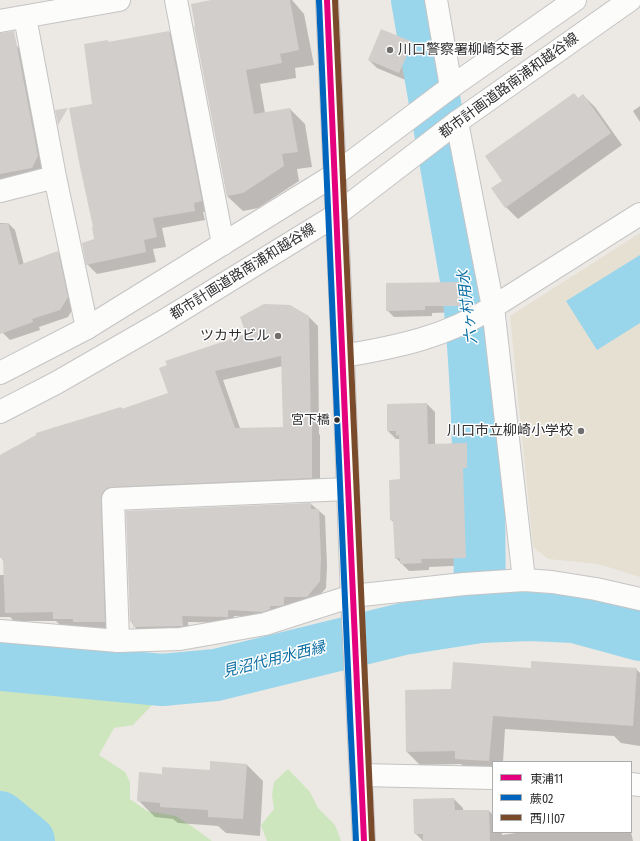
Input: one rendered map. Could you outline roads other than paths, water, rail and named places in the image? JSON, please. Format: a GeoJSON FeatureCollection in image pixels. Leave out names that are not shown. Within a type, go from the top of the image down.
{"type":"FeatureCollection","features":[{"type":"Feature","properties":{"kind":"street"},"geometry":{"type":"LineString","coordinates":[[0,21],[120,0]]}},
{"type":"Feature","properties":{"kind":"street"},"geometry":{"type":"LineString","coordinates":[[176,0],[223,244]]}},
{"type":"Feature","properties":{"kind":"street"},"geometry":{"type":"LineString","coordinates":[[327,0],[353,619],[364,841]]}},
{"type":"Feature","properties":{"kind":"street"},"geometry":{"type":"LineString","coordinates":[[436,0],[451,87]]}},
{"type":"Feature","properties":{"kind":"street"},"geometry":{"type":"LineString","coordinates":[[0,373],[87,328],[334,175],[451,87],[575,0]]}},
{"type":"Feature","properties":{"kind":"street","name":"都市計画道路南浦和越谷線"},"geometry":{"type":"LineString","coordinates":[[0,412],[56,383],[162,322],[336,215],[457,122],[630,0]]}},
{"type":"Feature","properties":{"kind":"street"},"geometry":{"type":"LineString","coordinates":[[25,17],[55,178],[87,328]]}},
{"type":"Feature","properties":{"kind":"street"},"geometry":{"type":"LineString","coordinates":[[457,122],[488,310],[524,580]]}},
{"type":"Feature","properties":{"kind":"street"},"geometry":{"type":"LineString","coordinates":[[0,191],[55,178]]}},
{"type":"Feature","properties":{"kind":"street"},"geometry":{"type":"LineString","coordinates":[[343,356],[400,346],[429,338],[460,325],[488,310],[640,214]]}},
{"type":"Feature","properties":{"kind":"street"},"geometry":{"type":"LineString","coordinates":[[118,641],[113,499],[348,490]]}},
{"type":"Feature","properties":{"kind":"street"},"geometry":{"type":"LineString","coordinates":[[0,631],[118,641],[180,639],[265,624],[352,596],[493,581],[524,580],[552,582],[596,589],[640,599]]}},
{"type":"Feature","properties":{"kind":"street"},"geometry":{"type":"LineString","coordinates":[[361,776],[492,778]]}},
{"type":"Feature","properties":{"kind":"water"},"geometry":{"type":"Polygon","coordinates":[[[640,255],[640,323],[597,350],[566,301],[640,255]]]}},
{"type":"Feature","properties":{"kind":"waterway","name":"六ヶ村用水"},"geometry":{"type":"LineString","coordinates":[[417,0],[468,291],[477,413],[480,617]]}},
{"type":"Feature","properties":{"kind":"waterway","name":"見沼代用水西縁"},"geometry":{"type":"LineString","coordinates":[[0,665],[162,680],[216,675],[403,629],[480,617],[530,615],[574,617],[640,635]]}},
{"type":"Feature","properties":{"kind":"waterway","name":"見沼代用水西縁"},"geometry":{"type":"LineString","coordinates":[[0,817],[29,841]]}},
{"type":"Feature","properties":{"kind":"place","name":"川口警察署柳崎交番"},"geometry":{"type":"Point","coordinates":[390,50]}},
{"type":"Feature","properties":{"kind":"place","name":"ツカサビル"},"geometry":{"type":"Point","coordinates":[278,336]}},
{"type":"Feature","properties":{"kind":"place","name":"宮下橋"},"geometry":{"type":"Point","coordinates":[337,420]}},
{"type":"Feature","properties":{"kind":"place","name":"川口市立柳崎小学校"},"geometry":{"type":"Point","coordinates":[581,431]}}]}
